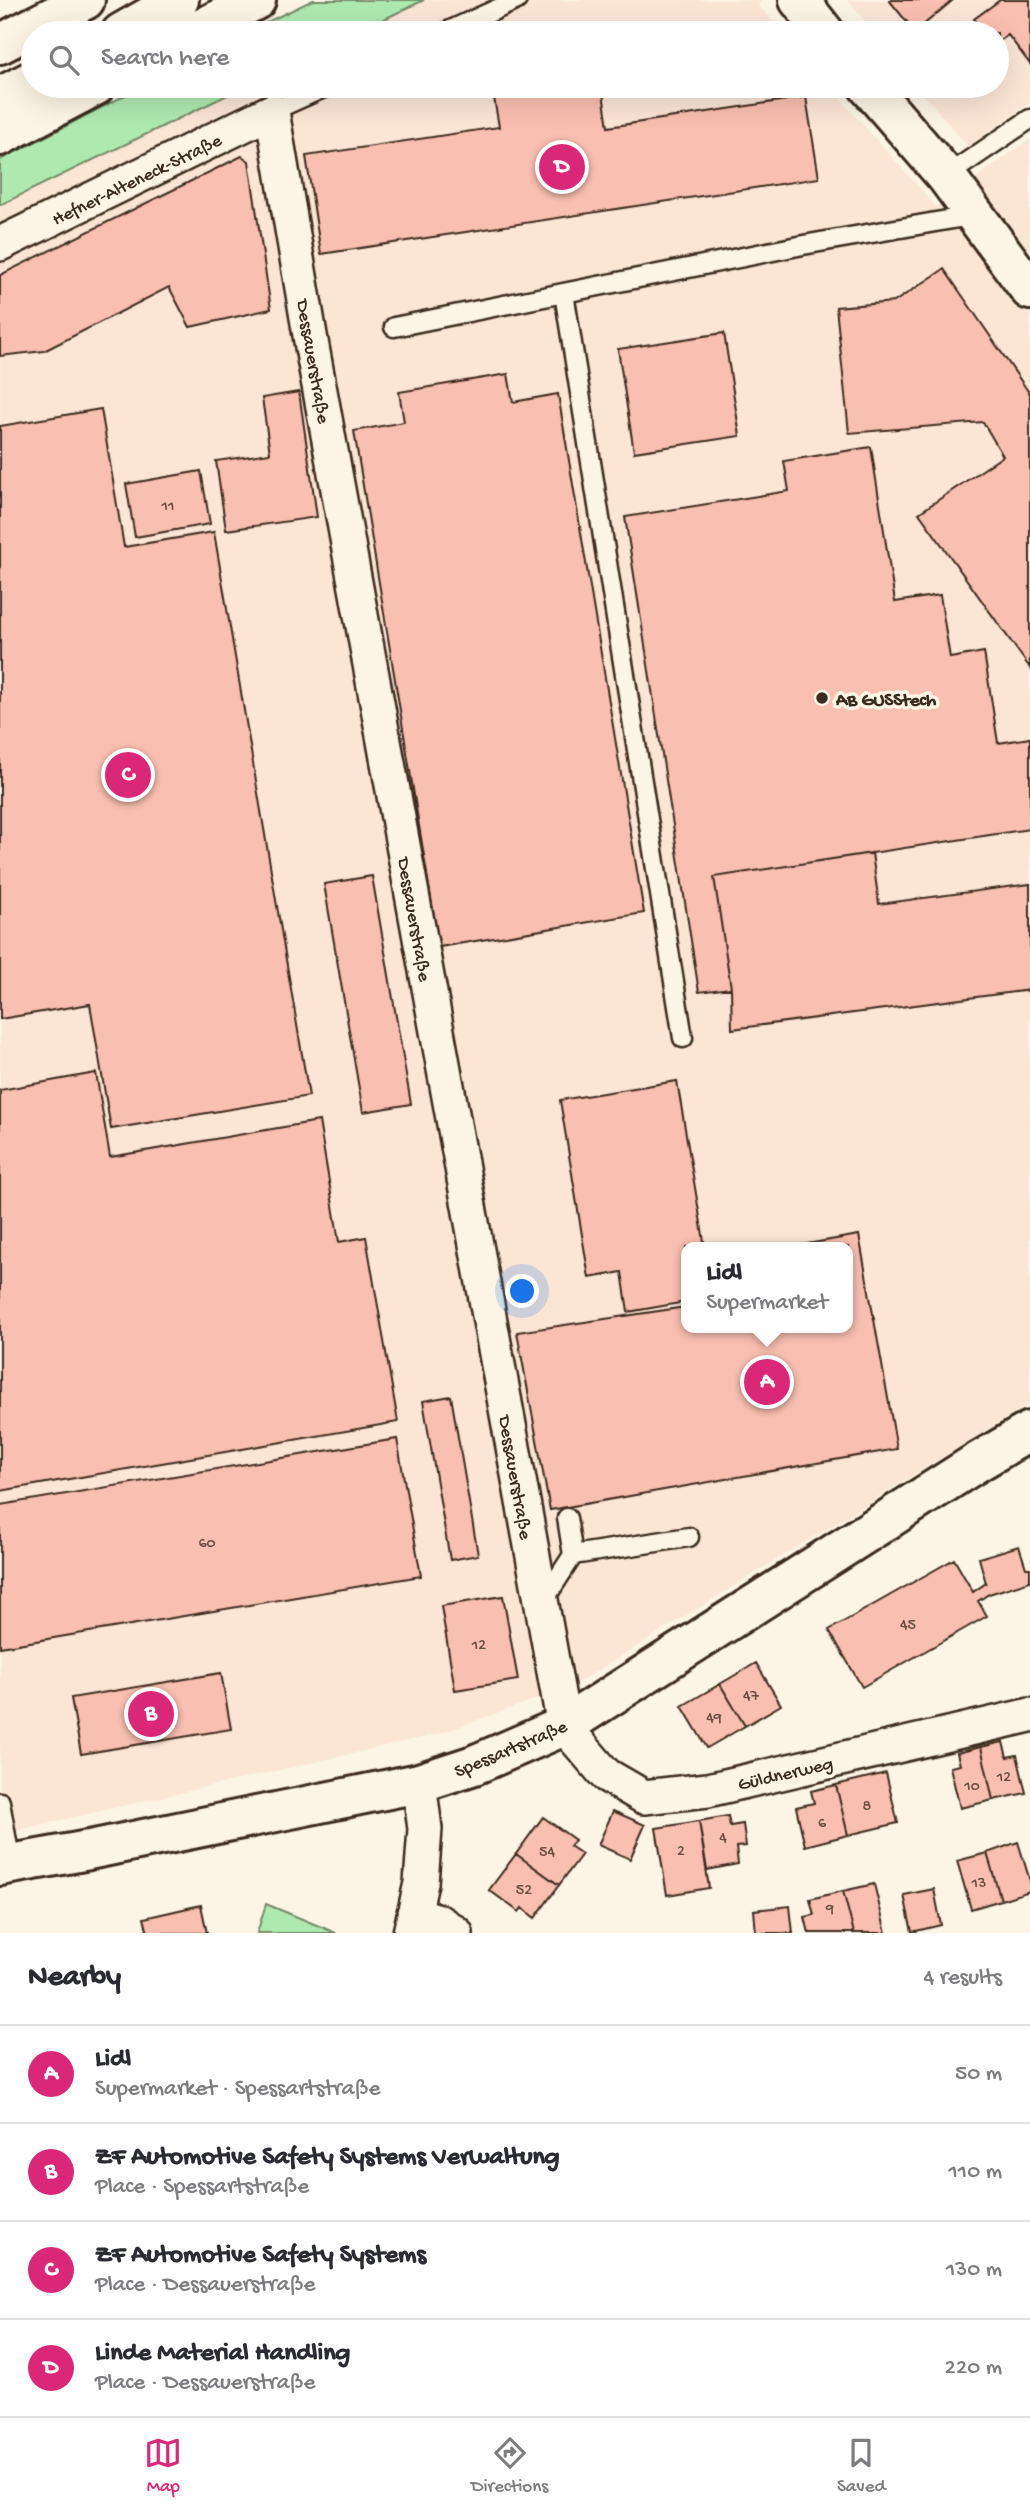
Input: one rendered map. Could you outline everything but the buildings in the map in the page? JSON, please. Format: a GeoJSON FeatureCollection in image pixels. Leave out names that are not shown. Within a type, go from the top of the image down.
{"type":"FeatureCollection","features":[{"type":"Feature","properties":{"kind":"main road"},"geometry":{"type":"LineString","coordinates":[[44,21],[85,0]]}},
{"type":"Feature","properties":{"kind":"main road"},"geometry":{"type":"LineString","coordinates":[[142,21],[179,0]]}},
{"type":"Feature","properties":{"kind":"main road"},"geometry":{"type":"LineString","coordinates":[[216,21],[256,0]]}},
{"type":"Feature","properties":{"kind":"main road"},"geometry":{"type":"LineString","coordinates":[[799,0],[816,21]]}},
{"type":"Feature","properties":{"kind":"main road"},"geometry":{"type":"LineString","coordinates":[[0,44],[21,33]]}},
{"type":"Feature","properties":{"kind":"main road"},"geometry":{"type":"LineString","coordinates":[[0,97],[21,86]]}},
{"type":"Feature","properties":{"kind":"main road"},"geometry":{"type":"LineString","coordinates":[[0,136],[72,98]]}},
{"type":"Feature","properties":{"kind":"main road"},"geometry":{"type":"LineString","coordinates":[[878,98],[946,176],[1030,290]]}},
{"type":"Feature","properties":{"kind":"main road","name":"Spessartstraße"},"geometry":{"type":"LineString","coordinates":[[5,1865],[419,1783],[474,1765],[564,1726],[1030,1431]]}},
{"type":"Feature","properties":{"kind":"street","name":"Hefner-Alteneck-Straße"},"geometry":{"type":"LineString","coordinates":[[0,244],[272,111]]}},
{"type":"Feature","properties":{"kind":"street","name":"Dessauerstraße"},"geometry":{"type":"LineString","coordinates":[[272,111],[325,416],[564,1726]]}},
{"type":"Feature","properties":{"kind":"street","name":"Güldnerweg"},"geometry":{"type":"LineString","coordinates":[[564,1726],[606,1774],[644,1797],[708,1790],[1030,1715]]}},
{"type":"Feature","properties":{"kind":"street"},"geometry":{"type":"LineString","coordinates":[[419,1783],[425,1829],[421,1883],[412,1923],[438,1921],[456,1933]]}},
{"type":"Feature","properties":{"kind":"lane"},"geometry":{"type":"LineString","coordinates":[[470,21],[517,0]]}},
{"type":"Feature","properties":{"kind":"lane"},"geometry":{"type":"LineString","coordinates":[[272,111],[301,98]]}},
{"type":"Feature","properties":{"kind":"lane"},"geometry":{"type":"LineString","coordinates":[[946,176],[1030,119]]}},
{"type":"Feature","properties":{"kind":"lane"},"geometry":{"type":"LineString","coordinates":[[394,327],[803,245],[976,215]]}},
{"type":"Feature","properties":{"kind":"lane"},"geometry":{"type":"LineString","coordinates":[[564,293],[683,1038]]}},
{"type":"Feature","properties":{"kind":"lane"},"geometry":{"type":"LineString","coordinates":[[541,1606],[573,1555],[567,1518]]}},
{"type":"Feature","properties":{"kind":"lane"},"geometry":{"type":"LineString","coordinates":[[573,1555],[689,1537]]}},
{"type":"Feature","properties":{"kind":"lane"},"geometry":{"type":"LineString","coordinates":[[0,1802],[5,1865]]}},
{"type":"Feature","properties":{"kind":"shaded area"},"geometry":{"type":"Polygon","coordinates":[[[422,0],[763,0],[758,5],[772,21],[376,21],[422,0]]]}},
{"type":"Feature","properties":{"kind":"shaded area"},"geometry":{"type":"Polygon","coordinates":[[[847,0],[1030,0],[1030,103],[968,147],[927,98],[1009,98],[1009,21],[865,21],[847,0]]]}},
{"type":"Feature","properties":{"kind":"shaded area"},"geometry":{"type":"Polygon","coordinates":[[[218,98],[840,98],[936,207],[1030,139],[1030,1403],[571,1687],[438,1734],[0,1834],[0,205],[218,98]]]}},
{"type":"Feature","properties":{"kind":"green space"},"geometry":{"type":"Polygon","coordinates":[[[313,0],[424,0],[380,21],[269,21],[313,0]]]}},
{"type":"Feature","properties":{"kind":"green space"},"geometry":{"type":"Polygon","coordinates":[[[120,98],[221,98],[0,205],[0,160],[120,98]]]}},
{"type":"Feature","properties":{"kind":"green space"},"geometry":{"type":"Polygon","coordinates":[[[266,1904],[336,1933],[257,1933],[266,1904]]]}},
{"type":"Feature","properties":{"kind":"place","name":"Linde Material Handling"},"geometry":{"type":"Point","coordinates":[562,167]}},
{"type":"Feature","properties":{"kind":"place","name":"AB GUSStech"},"geometry":{"type":"Point","coordinates":[822,698]}},
{"type":"Feature","properties":{"kind":"place","name":"ZF Automotive Safety Systems"},"geometry":{"type":"Point","coordinates":[128,775]}},
{"type":"Feature","properties":{"kind":"place","name":"Lidl"},"geometry":{"type":"Point","coordinates":[767,1382]}},
{"type":"Feature","properties":{"kind":"place","name":"ZF Automotive Safety Systems Verwaltung"},"geometry":{"type":"Point","coordinates":[151,1714]}}]}
